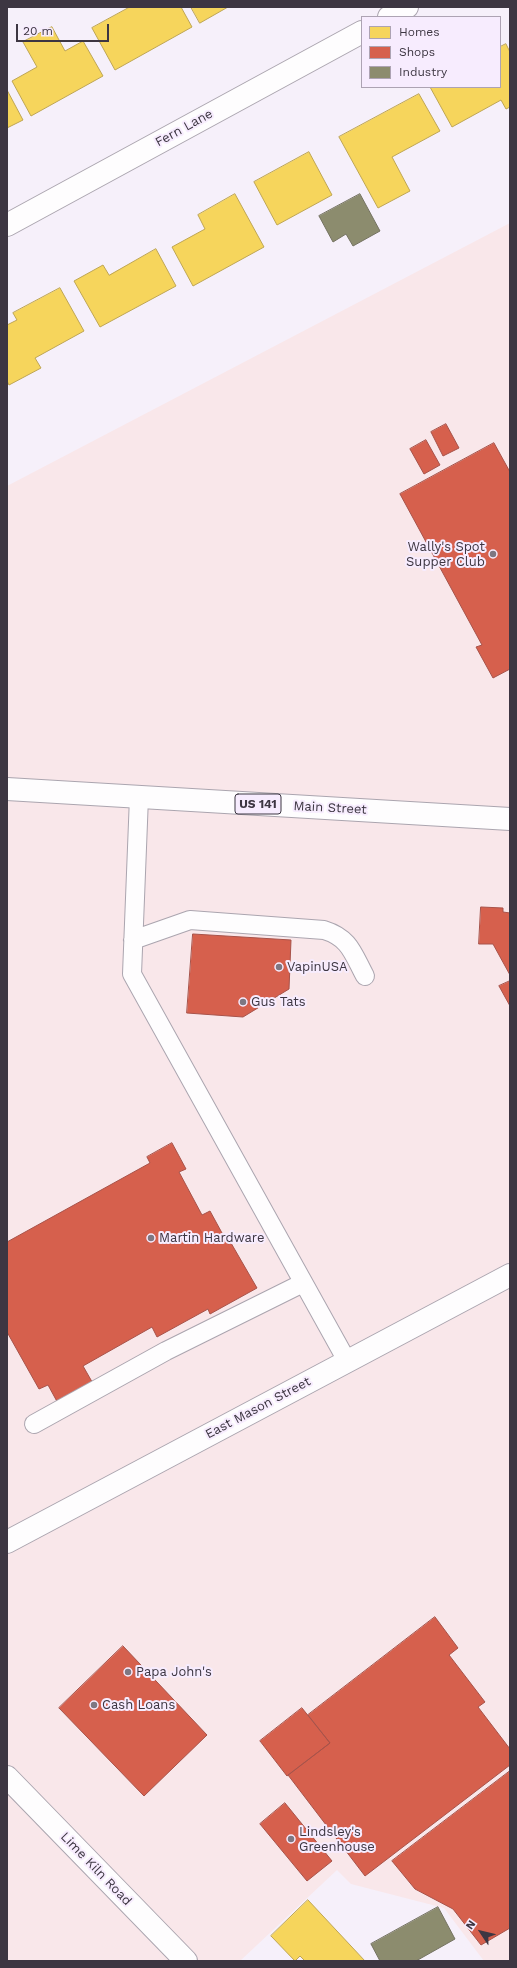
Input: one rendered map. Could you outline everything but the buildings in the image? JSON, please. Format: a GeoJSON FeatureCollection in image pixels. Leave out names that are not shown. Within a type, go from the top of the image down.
{"type":"FeatureCollection","features":[{"type":"Feature","properties":{"kind":"main road"},"geometry":{"type":"LineString","coordinates":[[391,16],[407,7]]}},
{"type":"Feature","properties":{"kind":"main road","name":"Fern Lane"},"geometry":{"type":"LineString","coordinates":[[7,225],[361,33]]}},
{"type":"Feature","properties":{"kind":"main road","name":"Main Street"},"geometry":{"type":"LineString","coordinates":[[7,788],[510,819]]}},
{"type":"Feature","properties":{"kind":"main road","name":"East Mason Street"},"geometry":{"type":"LineString","coordinates":[[7,1542],[510,1275]]}},
{"type":"Feature","properties":{"kind":"main road","name":"Lime Kiln Road"},"geometry":{"type":"LineString","coordinates":[[7,1777],[186,1961]]}},
{"type":"Feature","properties":{"kind":"lane"},"geometry":{"type":"LineString","coordinates":[[139,797],[132,974],[347,1361]]}},
{"type":"Feature","properties":{"kind":"lane"},"geometry":{"type":"LineString","coordinates":[[133,940],[190,920],[324,930],[336,934],[345,940],[365,976]]}},
{"type":"Feature","properties":{"kind":"lane"},"geometry":{"type":"LineString","coordinates":[[34,1424],[166,1351],[304,1283]]}},
{"type":"Feature","properties":{"kind":"shaded area"},"geometry":{"type":"Polygon","coordinates":[[[510,223],[510,1961],[484,1961],[444,1908],[351,1884],[337,1870],[240,1961],[7,1961],[7,486],[510,223]]]}},
{"type":"Feature","properties":{"kind":"place","name":"Wally's Spot Supper Club"},"geometry":{"type":"Point","coordinates":[493,554]}},
{"type":"Feature","properties":{"kind":"place","name":"VapinUSA"},"geometry":{"type":"Point","coordinates":[279,967]}},
{"type":"Feature","properties":{"kind":"place","name":"Gus Tats"},"geometry":{"type":"Point","coordinates":[243,1002]}},
{"type":"Feature","properties":{"kind":"place","name":"Martin Hardware"},"geometry":{"type":"Point","coordinates":[151,1238]}},
{"type":"Feature","properties":{"kind":"place","name":"Papa John's"},"geometry":{"type":"Point","coordinates":[128,1672]}},
{"type":"Feature","properties":{"kind":"place","name":"Cash Loans"},"geometry":{"type":"Point","coordinates":[94,1705]}},
{"type":"Feature","properties":{"kind":"place","name":"Lindsley's Greenhouse"},"geometry":{"type":"Point","coordinates":[291,1839]}}]}
